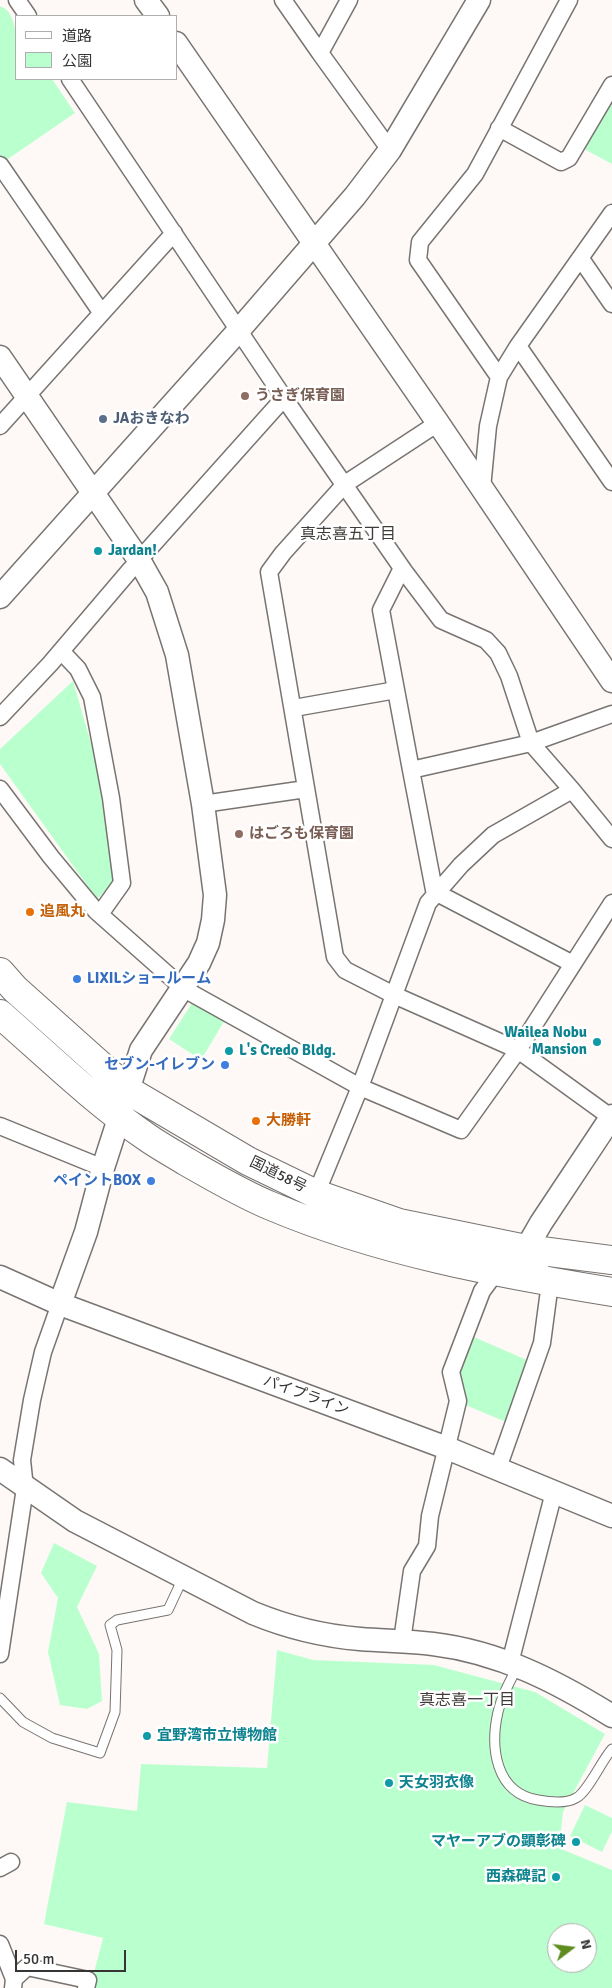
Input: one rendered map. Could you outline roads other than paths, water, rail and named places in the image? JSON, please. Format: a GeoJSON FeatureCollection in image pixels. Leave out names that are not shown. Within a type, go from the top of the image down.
{"type":"FeatureCollection","features":[{"type":"Feature","properties":{"kind":"highway","name":"国道58号"},"geometry":{"type":"LineString","coordinates":[[0,972],[15,989],[129,1091],[248,1161],[316,1194],[399,1222],[526,1248],[612,1260]]}},
{"type":"Feature","properties":{"kind":"highway","name":"国道58号"},"geometry":{"type":"LineString","coordinates":[[0,1014],[120,1118],[150,1140],[223,1183],[271,1206],[313,1222],[403,1251],[496,1272],[612,1292]]}},
{"type":"Feature","properties":{"kind":"street"},"geometry":{"type":"LineString","coordinates":[[146,0],[157,15]]}},
{"type":"Feature","properties":{"kind":"street"},"geometry":{"type":"LineString","coordinates":[[283,0],[390,150]]}},
{"type":"Feature","properties":{"kind":"street"},"geometry":{"type":"LineString","coordinates":[[320,53],[349,0]]}},
{"type":"Feature","properties":{"kind":"street"},"geometry":{"type":"LineString","coordinates":[[0,598],[239,330],[355,196],[390,150],[479,0]]}},
{"type":"Feature","properties":{"kind":"street"},"geometry":{"type":"LineString","coordinates":[[499,377],[418,260],[420,242],[476,174],[568,0]]}},
{"type":"Feature","properties":{"kind":"street"},"geometry":{"type":"LineString","coordinates":[[178,46],[438,423],[612,681]]}},
{"type":"Feature","properties":{"kind":"street"},"geometry":{"type":"LineString","coordinates":[[71,80],[284,398],[402,568],[441,620],[486,640],[498,653],[509,676],[531,743],[612,839]]}},
{"type":"Feature","properties":{"kind":"street"},"geometry":{"type":"LineString","coordinates":[[499,128],[561,162],[569,158],[612,85]]}},
{"type":"Feature","properties":{"kind":"street"},"geometry":{"type":"LineString","coordinates":[[0,165],[101,312]]}},
{"type":"Feature","properties":{"kind":"street"},"geometry":{"type":"LineString","coordinates":[[482,488],[488,426],[499,377],[518,346],[612,213]]}},
{"type":"Feature","properties":{"kind":"street"},"geometry":{"type":"LineString","coordinates":[[0,426],[174,233]]}},
{"type":"Feature","properties":{"kind":"street"},"geometry":{"type":"LineString","coordinates":[[581,258],[612,304]]}},
{"type":"Feature","properties":{"kind":"street"},"geometry":{"type":"LineString","coordinates":[[518,346],[612,482]]}},
{"type":"Feature","properties":{"kind":"street"},"geometry":{"type":"LineString","coordinates":[[0,357],[139,560],[157,592],[177,655],[203,804],[215,895],[213,920],[208,943],[199,963],[184,989],[141,1050],[103,1168],[86,1232],[43,1352],[32,1400],[22,1460],[25,1488],[5,1580],[0,1654]]}},
{"type":"Feature","properties":{"kind":"street"},"geometry":{"type":"LineString","coordinates":[[0,717],[61,651],[139,560],[284,398]]}},
{"type":"Feature","properties":{"kind":"street"},"geometry":{"type":"LineString","coordinates":[[402,1641],[412,1571],[427,1546],[430,1516],[458,1401],[451,1372],[482,1291],[496,1272],[526,1248],[540,1223],[612,1117],[518,1050],[394,995],[346,970],[335,958],[294,708],[269,572],[283,553],[345,484],[438,423]]}},
{"type":"Feature","properties":{"kind":"street"},"geometry":{"type":"LineString","coordinates":[[402,568],[381,610],[436,894]]}},
{"type":"Feature","properties":{"kind":"street"},"geometry":{"type":"LineString","coordinates":[[61,651],[78,669],[92,697],[111,798],[122,883],[100,914]]}},
{"type":"Feature","properties":{"kind":"street"},"geometry":{"type":"LineString","coordinates":[[294,708],[396,690]]}},
{"type":"Feature","properties":{"kind":"street"},"geometry":{"type":"LineString","coordinates":[[411,770],[531,743],[612,714]]}},
{"type":"Feature","properties":{"kind":"street"},"geometry":{"type":"LineString","coordinates":[[0,789],[51,857],[100,914],[184,989],[360,1087],[461,1130],[518,1050],[612,903]]}},
{"type":"Feature","properties":{"kind":"street"},"geometry":{"type":"LineString","coordinates":[[203,804],[306,789]]}},
{"type":"Feature","properties":{"kind":"street"},"geometry":{"type":"LineString","coordinates":[[316,1194],[360,1087],[428,903],[461,865],[493,835],[572,790]]}},
{"type":"Feature","properties":{"kind":"street"},"geometry":{"type":"LineString","coordinates":[[436,894],[573,964]]}},
{"type":"Feature","properties":{"kind":"street"},"geometry":{"type":"LineString","coordinates":[[0,1126],[103,1168]]}},
{"type":"Feature","properties":{"kind":"street"},"geometry":{"type":"LineString","coordinates":[[498,1468],[542,1343],[550,1282],[526,1248]]}},
{"type":"Feature","properties":{"kind":"street","name":"パイプライン"},"geometry":{"type":"LineString","coordinates":[[0,1277],[60,1304],[447,1448],[612,1516]]}},
{"type":"Feature","properties":{"kind":"street"},"geometry":{"type":"LineString","coordinates":[[0,1470],[75,1521],[253,1613],[277,1622],[321,1633],[359,1639],[402,1641],[452,1647],[514,1664],[573,1691],[612,1716]]}},
{"type":"Feature","properties":{"kind":"street"},"geometry":{"type":"LineString","coordinates":[[514,1664],[554,1492]]}},
{"type":"Feature","properties":{"kind":"street"},"geometry":{"type":"LineString","coordinates":[[0,1944],[14,1983]]}},
{"type":"Feature","properties":{"kind":"street"},"geometry":{"type":"LineString","coordinates":[[14,1983],[27,1967],[88,1980],[86,1988]]}},
{"type":"Feature","properties":{"kind":"lane"},"geometry":{"type":"LineString","coordinates":[[0,1698],[23,1722],[52,1738],[100,1754],[115,1712],[117,1650],[110,1625],[117,1620],[168,1610],[184,1578]]}},
{"type":"Feature","properties":{"kind":"lane"},"geometry":{"type":"LineString","coordinates":[[514,1664],[498,1712],[495,1732],[496,1751],[501,1773],[510,1788],[526,1798],[559,1802],[576,1798],[584,1792],[612,1749]]}},
{"type":"Feature","properties":{"kind":"place","name":"うさぎ保育園"},"geometry":{"type":"Point","coordinates":[245,396]}},
{"type":"Feature","properties":{"kind":"place","name":"JAおきなわ"},"geometry":{"type":"Point","coordinates":[103,419]}},
{"type":"Feature","properties":{"kind":"place","name":"Jardan!"},"geometry":{"type":"Point","coordinates":[98,551]}},
{"type":"Feature","properties":{"kind":"place","name":"はごろも保育園"},"geometry":{"type":"Point","coordinates":[239,834]}},
{"type":"Feature","properties":{"kind":"place","name":"追風丸"},"geometry":{"type":"Point","coordinates":[30,912]}},
{"type":"Feature","properties":{"kind":"place","name":"LIXILショールーム"},"geometry":{"type":"Point","coordinates":[77,979]}},
{"type":"Feature","properties":{"kind":"place","name":"Wailea Nobu Mansion"},"geometry":{"type":"Point","coordinates":[597,1042]}},
{"type":"Feature","properties":{"kind":"place","name":"L's Credo Bldg."},"geometry":{"type":"Point","coordinates":[229,1051]}},
{"type":"Feature","properties":{"kind":"place","name":"セブン-イレブン"},"geometry":{"type":"Point","coordinates":[225,1065]}},
{"type":"Feature","properties":{"kind":"place","name":"大勝軒"},"geometry":{"type":"Point","coordinates":[256,1121]}},
{"type":"Feature","properties":{"kind":"place","name":"ペイントBOX"},"geometry":{"type":"Point","coordinates":[151,1181]}},
{"type":"Feature","properties":{"kind":"place","name":"宜野湾市立博物館"},"geometry":{"type":"Point","coordinates":[147,1736]}},
{"type":"Feature","properties":{"kind":"place","name":"天女羽衣像"},"geometry":{"type":"Point","coordinates":[389,1783]}},
{"type":"Feature","properties":{"kind":"place","name":"マヤーアブの顕彰碑"},"geometry":{"type":"Point","coordinates":[576,1842]}},
{"type":"Feature","properties":{"kind":"place","name":"西森碑記"},"geometry":{"type":"Point","coordinates":[556,1877]}},
{"type":"Feature","properties":{"kind":"district","name":"真志喜五丁目"},"geometry":{"type":"Point","coordinates":[348,535]}},
{"type":"Feature","properties":{"kind":"district","name":"真志喜一丁目"},"geometry":{"type":"Point","coordinates":[467,1701]}}]}
